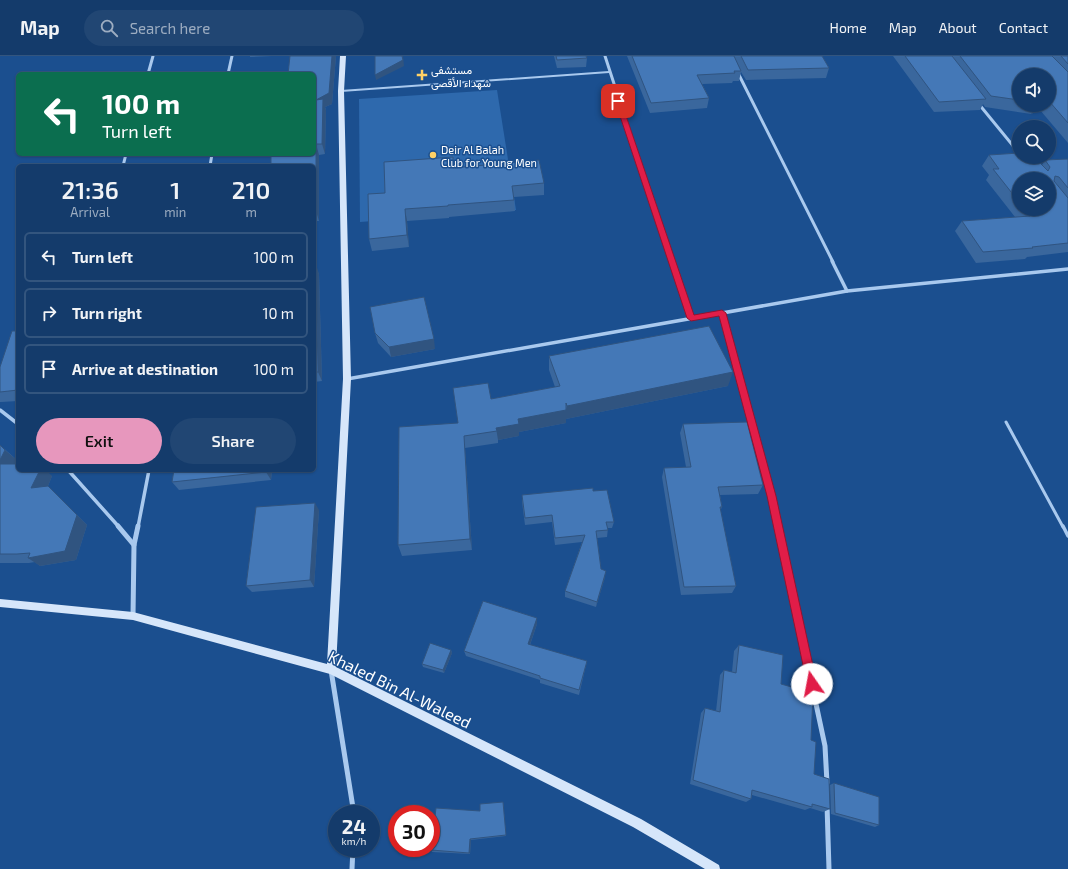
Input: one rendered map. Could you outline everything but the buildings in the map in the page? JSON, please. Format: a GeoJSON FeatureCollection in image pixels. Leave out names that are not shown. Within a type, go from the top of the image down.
{"type":"FeatureCollection","features":[{"type":"Feature","properties":{"kind":"street"},"geometry":{"type":"LineString","coordinates":[[149,72],[154,56]]}},
{"type":"Feature","properties":{"kind":"street"},"geometry":{"type":"LineString","coordinates":[[228,72],[232,56]]}},
{"type":"Feature","properties":{"kind":"street"},"geometry":{"type":"LineString","coordinates":[[343,56],[342,91],[347,379],[331,670],[353,805]]}},
{"type":"Feature","properties":{"kind":"street"},"geometry":{"type":"LineString","coordinates":[[605,56],[691,318]]}},
{"type":"Feature","properties":{"kind":"street"},"geometry":{"type":"LineString","coordinates":[[737,70],[847,291]]}},
{"type":"Feature","properties":{"kind":"street"},"geometry":{"type":"LineString","coordinates":[[976,101],[1012,145]]}},
{"type":"Feature","properties":{"kind":"street"},"geometry":{"type":"LineString","coordinates":[[347,379],[847,291],[1068,269]]}},
{"type":"Feature","properties":{"kind":"street"},"geometry":{"type":"LineString","coordinates":[[722,313],[772,496],[825,746],[827,792]]}},
{"type":"Feature","properties":{"kind":"street"},"geometry":{"type":"LineString","coordinates":[[0,410],[16,422]]}},
{"type":"Feature","properties":{"kind":"street"},"geometry":{"type":"LineString","coordinates":[[70,472],[134,545]]}},
{"type":"Feature","properties":{"kind":"street"},"geometry":{"type":"LineString","coordinates":[[133,616],[134,545],[149,472]]}},
{"type":"Feature","properties":{"kind":"street","name":"Khaled Bin Al-Waleed"},"geometry":{"type":"LineString","coordinates":[[0,603],[133,616],[331,670],[637,823],[715,869]]}},
{"type":"Feature","properties":{"kind":"street"},"geometry":{"type":"LineString","coordinates":[[827,800],[829,869]]}},
{"type":"Feature","properties":{"kind":"street"},"geometry":{"type":"LineString","coordinates":[[352,869],[353,857]]}},
{"type":"Feature","properties":{"kind":"lane"},"geometry":{"type":"LineString","coordinates":[[342,91],[609,72]]}},
{"type":"Feature","properties":{"kind":"lane"},"geometry":{"type":"LineString","coordinates":[[1006,422],[1068,536]]}},
{"type":"Feature","properties":{"kind":"shaded area","name":"Deir Al Balah Club for Young Men"},"geometry":{"type":"Polygon","coordinates":[[[497,90],[516,210],[360,222],[359,99],[497,90]]]}},
{"type":"Feature","properties":{"kind":"place","name":"مستشفى شهداء الأقصى"},"geometry":{"type":"Point","coordinates":[422,75]}},
{"type":"Feature","properties":{"kind":"place","name":"Deir Al Balah Club for Young Men"},"geometry":{"type":"Point","coordinates":[433,155]}},
{"type":"Feature","properties":{"kind":"route"},"geometry":{"type":"LineString","coordinates":[[618,101],[691,318],[722,313],[772,496],[812,684]]}}]}
